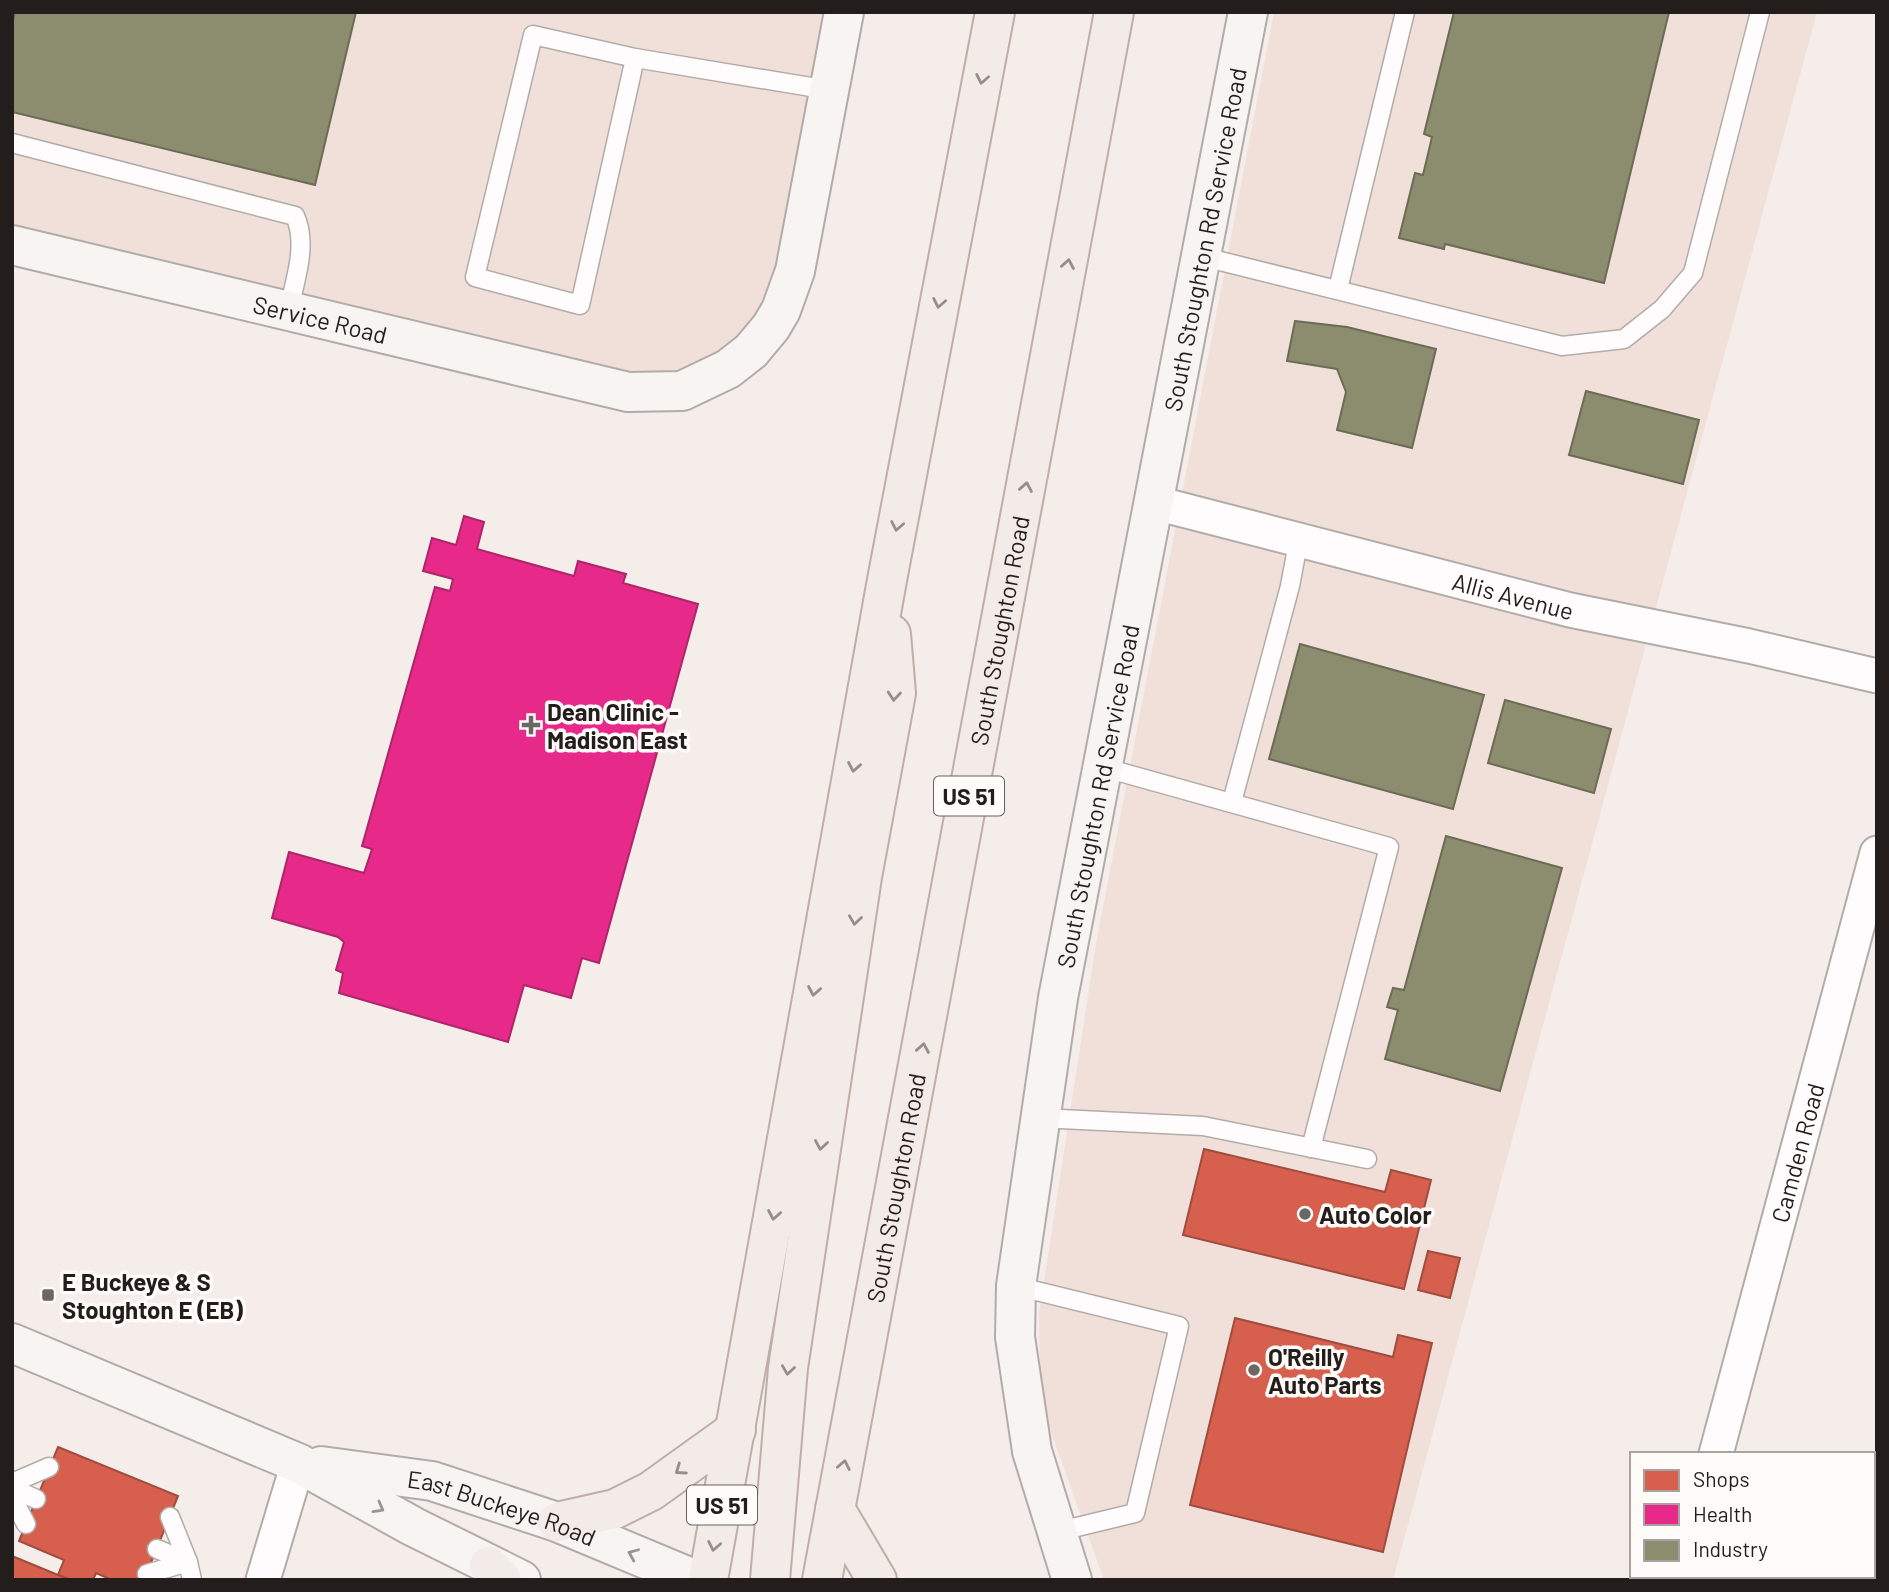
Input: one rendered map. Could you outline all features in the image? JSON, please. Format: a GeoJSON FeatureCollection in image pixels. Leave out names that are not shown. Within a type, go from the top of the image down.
{"type":"FeatureCollection","features":[{"type":"Feature","properties":{"kind":"main road","name":"US 51"},"geometry":{"type":"LineString","coordinates":[[708,1580],[887,580],[995,12]]}},
{"type":"Feature","properties":{"kind":"main road","name":"South Stoughton Road"},"geometry":{"type":"LineString","coordinates":[[822,1580],[1114,12]]}},
{"type":"Feature","properties":{"kind":"main road"},"geometry":{"type":"LineString","coordinates":[[770,1580],[790,1354],[862,877],[896,693],[887,580]]}},
{"type":"Feature","properties":{"kind":"main road"},"geometry":{"type":"LineString","coordinates":[[557,1522],[615,1509],[650,1491],[736,1430]]}},
{"type":"Feature","properties":{"kind":"main road"},"geometry":{"type":"LineString","coordinates":[[835,1508],[877,1580]]}},
{"type":"Feature","properties":{"kind":"street"},"geometry":{"type":"LineString","coordinates":[[829,90],[844,12]]}},
{"type":"Feature","properties":{"kind":"street","name":"South Stoughton Rd Service Road"},"geometry":{"type":"LineString","coordinates":[[1072,1580],[1032,1451],[1015,1337],[1016,1286],[1058,998],[1248,12]]}},
{"type":"Feature","properties":{"kind":"street","name":"Service Road"},"geometry":{"type":"LineString","coordinates":[[12,245],[628,392],[682,391],[728,369],[751,351],[781,310],[795,271],[829,90]]}},
{"type":"Feature","properties":{"kind":"street","name":"Allis Avenue"},"geometry":{"type":"LineString","coordinates":[[1152,502],[1570,610],[1749,646],[1877,676]]}},
{"type":"Feature","properties":{"kind":"street","name":"Camden Road"},"geometry":{"type":"LineString","coordinates":[[1717,1452],[1877,853]]}},
{"type":"Feature","properties":{"kind":"street","name":"East Buckeye Road"},"geometry":{"type":"LineString","coordinates":[[12,1343],[298,1463],[504,1575]]}},
{"type":"Feature","properties":{"kind":"street"},"geometry":{"type":"LineString","coordinates":[[263,1580],[298,1463]]}},
{"type":"Feature","properties":{"kind":"street","name":"East Buckeye Road"},"geometry":{"type":"LineString","coordinates":[[298,1463],[432,1481],[557,1522],[696,1580]]}},
{"type":"Feature","properties":{"kind":"lane"},"geometry":{"type":"LineString","coordinates":[[1338,289],[1405,12]]}},
{"type":"Feature","properties":{"kind":"lane"},"geometry":{"type":"LineString","coordinates":[[1200,256],[1562,346],[1624,339],[1662,309],[1693,273],[1760,12]]}},
{"type":"Feature","properties":{"kind":"lane"},"geometry":{"type":"LineString","coordinates":[[635,58],[580,305],[475,277],[533,35],[635,58],[829,90]]}},
{"type":"Feature","properties":{"kind":"lane"},"geometry":{"type":"LineString","coordinates":[[12,143],[295,216],[300,228],[299,261],[289,309]]}},
{"type":"Feature","properties":{"kind":"lane"},"geometry":{"type":"LineString","coordinates":[[1231,802],[1290,586],[1299,538]]}},
{"type":"Feature","properties":{"kind":"lane"},"geometry":{"type":"LineString","coordinates":[[1102,767],[1389,847],[1311,1147]]}},
{"type":"Feature","properties":{"kind":"lane"},"geometry":{"type":"LineString","coordinates":[[1041,1118],[1203,1126],[1367,1159]]}},
{"type":"Feature","properties":{"kind":"lane"},"geometry":{"type":"LineString","coordinates":[[1016,1286],[1179,1326],[1135,1513],[1056,1532]]}},
{"type":"Feature","properties":{"kind":"lane"},"geometry":{"type":"LineString","coordinates":[[12,1485],[49,1468]]}},
{"type":"Feature","properties":{"kind":"lane"},"geometry":{"type":"LineString","coordinates":[[12,1485],[36,1499]]}},
{"type":"Feature","properties":{"kind":"lane"},"geometry":{"type":"LineString","coordinates":[[12,1497],[26,1524]]}},
{"type":"Feature","properties":{"kind":"lane"},"geometry":{"type":"LineString","coordinates":[[170,1517],[190,1571]]}},
{"type":"Feature","properties":{"kind":"lane"},"geometry":{"type":"LineString","coordinates":[[157,1549],[190,1571]]}},
{"type":"Feature","properties":{"kind":"lane"},"geometry":{"type":"LineString","coordinates":[[147,1574],[190,1571]]}},
{"type":"Feature","properties":{"kind":"shaded area"},"geometry":{"type":"Polygon","coordinates":[[[12,12],[844,12],[781,310],[682,391],[12,245],[12,12]]]}},
{"type":"Feature","properties":{"kind":"shaded area"},"geometry":{"type":"Polygon","coordinates":[[[1274,12],[1817,12],[1393,1580],[1104,1580],[1046,1418],[1040,1385],[1039,1314],[1096,944],[1274,12]]]}},
{"type":"Feature","properties":{"kind":"building: Shops","name":"Auto Color"},"geometry":{"type":"Polygon","coordinates":[[[1204,1149],[1385,1192],[1391,1170],[1431,1180],[1404,1289],[1183,1235],[1204,1149]]]}},
{"type":"Feature","properties":{"kind":"building: Shops"},"geometry":{"type":"Polygon","coordinates":[[[1428,1251],[1460,1258],[1450,1298],[1418,1290],[1428,1251]]]}},
{"type":"Feature","properties":{"kind":"building: Shops"},"geometry":{"type":"Polygon","coordinates":[[[1235,1318],[1393,1357],[1398,1335],[1432,1343],[1383,1552],[1190,1505],[1235,1318]]]}},
{"type":"Feature","properties":{"kind":"building: Shops"},"geometry":{"type":"Polygon","coordinates":[[[58,1447],[178,1496],[144,1580],[112,1580],[96,1573],[93,1580],[71,1580],[58,1575],[64,1560],[19,1541],[58,1447]]]}},
{"type":"Feature","properties":{"kind":"building: Shops"},"geometry":{"type":"Polygon","coordinates":[[[12,1556],[58,1575],[71,1580],[12,1580],[12,1556]]]}},
{"type":"Feature","properties":{"kind":"building: Health","name":"Dean Clinic - Madison East"},"geometry":{"type":"Polygon","coordinates":[[[464,516],[484,522],[477,549],[574,576],[578,561],[626,574],[623,583],[698,604],[599,963],[582,958],[571,998],[524,985],[508,1042],[339,993],[343,973],[336,970],[344,942],[338,937],[272,918],[289,852],[364,873],[372,849],[362,846],[435,587],[450,591],[453,579],[423,571],[432,538],[456,545],[464,516]]]}},
{"type":"Feature","properties":{"kind":"building: Industry"},"geometry":{"type":"Polygon","coordinates":[[[15,12],[356,12],[315,185],[12,112],[12,25],[15,12]]]}},
{"type":"Feature","properties":{"kind":"building: Industry"},"geometry":{"type":"Polygon","coordinates":[[[1454,12],[1669,12],[1604,283],[1445,244],[1444,249],[1399,238],[1415,173],[1423,175],[1432,137],[1424,134],[1454,12]]]}},
{"type":"Feature","properties":{"kind":"building: Industry"},"geometry":{"type":"Polygon","coordinates":[[[1295,321],[1347,327],[1436,349],[1412,448],[1337,430],[1346,392],[1337,369],[1287,361],[1295,321]]]}},
{"type":"Feature","properties":{"kind":"building: Industry"},"geometry":{"type":"Polygon","coordinates":[[[1586,391],[1699,420],[1683,484],[1569,455],[1586,391]]]}},
{"type":"Feature","properties":{"kind":"building: Industry"},"geometry":{"type":"Polygon","coordinates":[[[1300,644],[1484,695],[1453,809],[1269,759],[1300,644]]]}},
{"type":"Feature","properties":{"kind":"building: Industry"},"geometry":{"type":"Polygon","coordinates":[[[1505,700],[1611,729],[1594,793],[1488,763],[1505,700]]]}},
{"type":"Feature","properties":{"kind":"building: Industry"},"geometry":{"type":"Polygon","coordinates":[[[1446,836],[1562,868],[1500,1091],[1385,1059],[1398,1010],[1387,1007],[1393,988],[1404,990],[1446,836]]]}},
{"type":"Feature","properties":{"kind":"place","name":"Dean Clinic - Madison East"},"geometry":{"type":"Point","coordinates":[531,725]}},
{"type":"Feature","properties":{"kind":"place","name":"Auto Color"},"geometry":{"type":"Point","coordinates":[1305,1214]}},
{"type":"Feature","properties":{"kind":"place","name":"E Buckeye & S Stoughton E (EB)"},"geometry":{"type":"Point","coordinates":[48,1295]}},
{"type":"Feature","properties":{"kind":"place","name":"O'Reilly Auto Parts"},"geometry":{"type":"Point","coordinates":[1254,1370]}}]}
